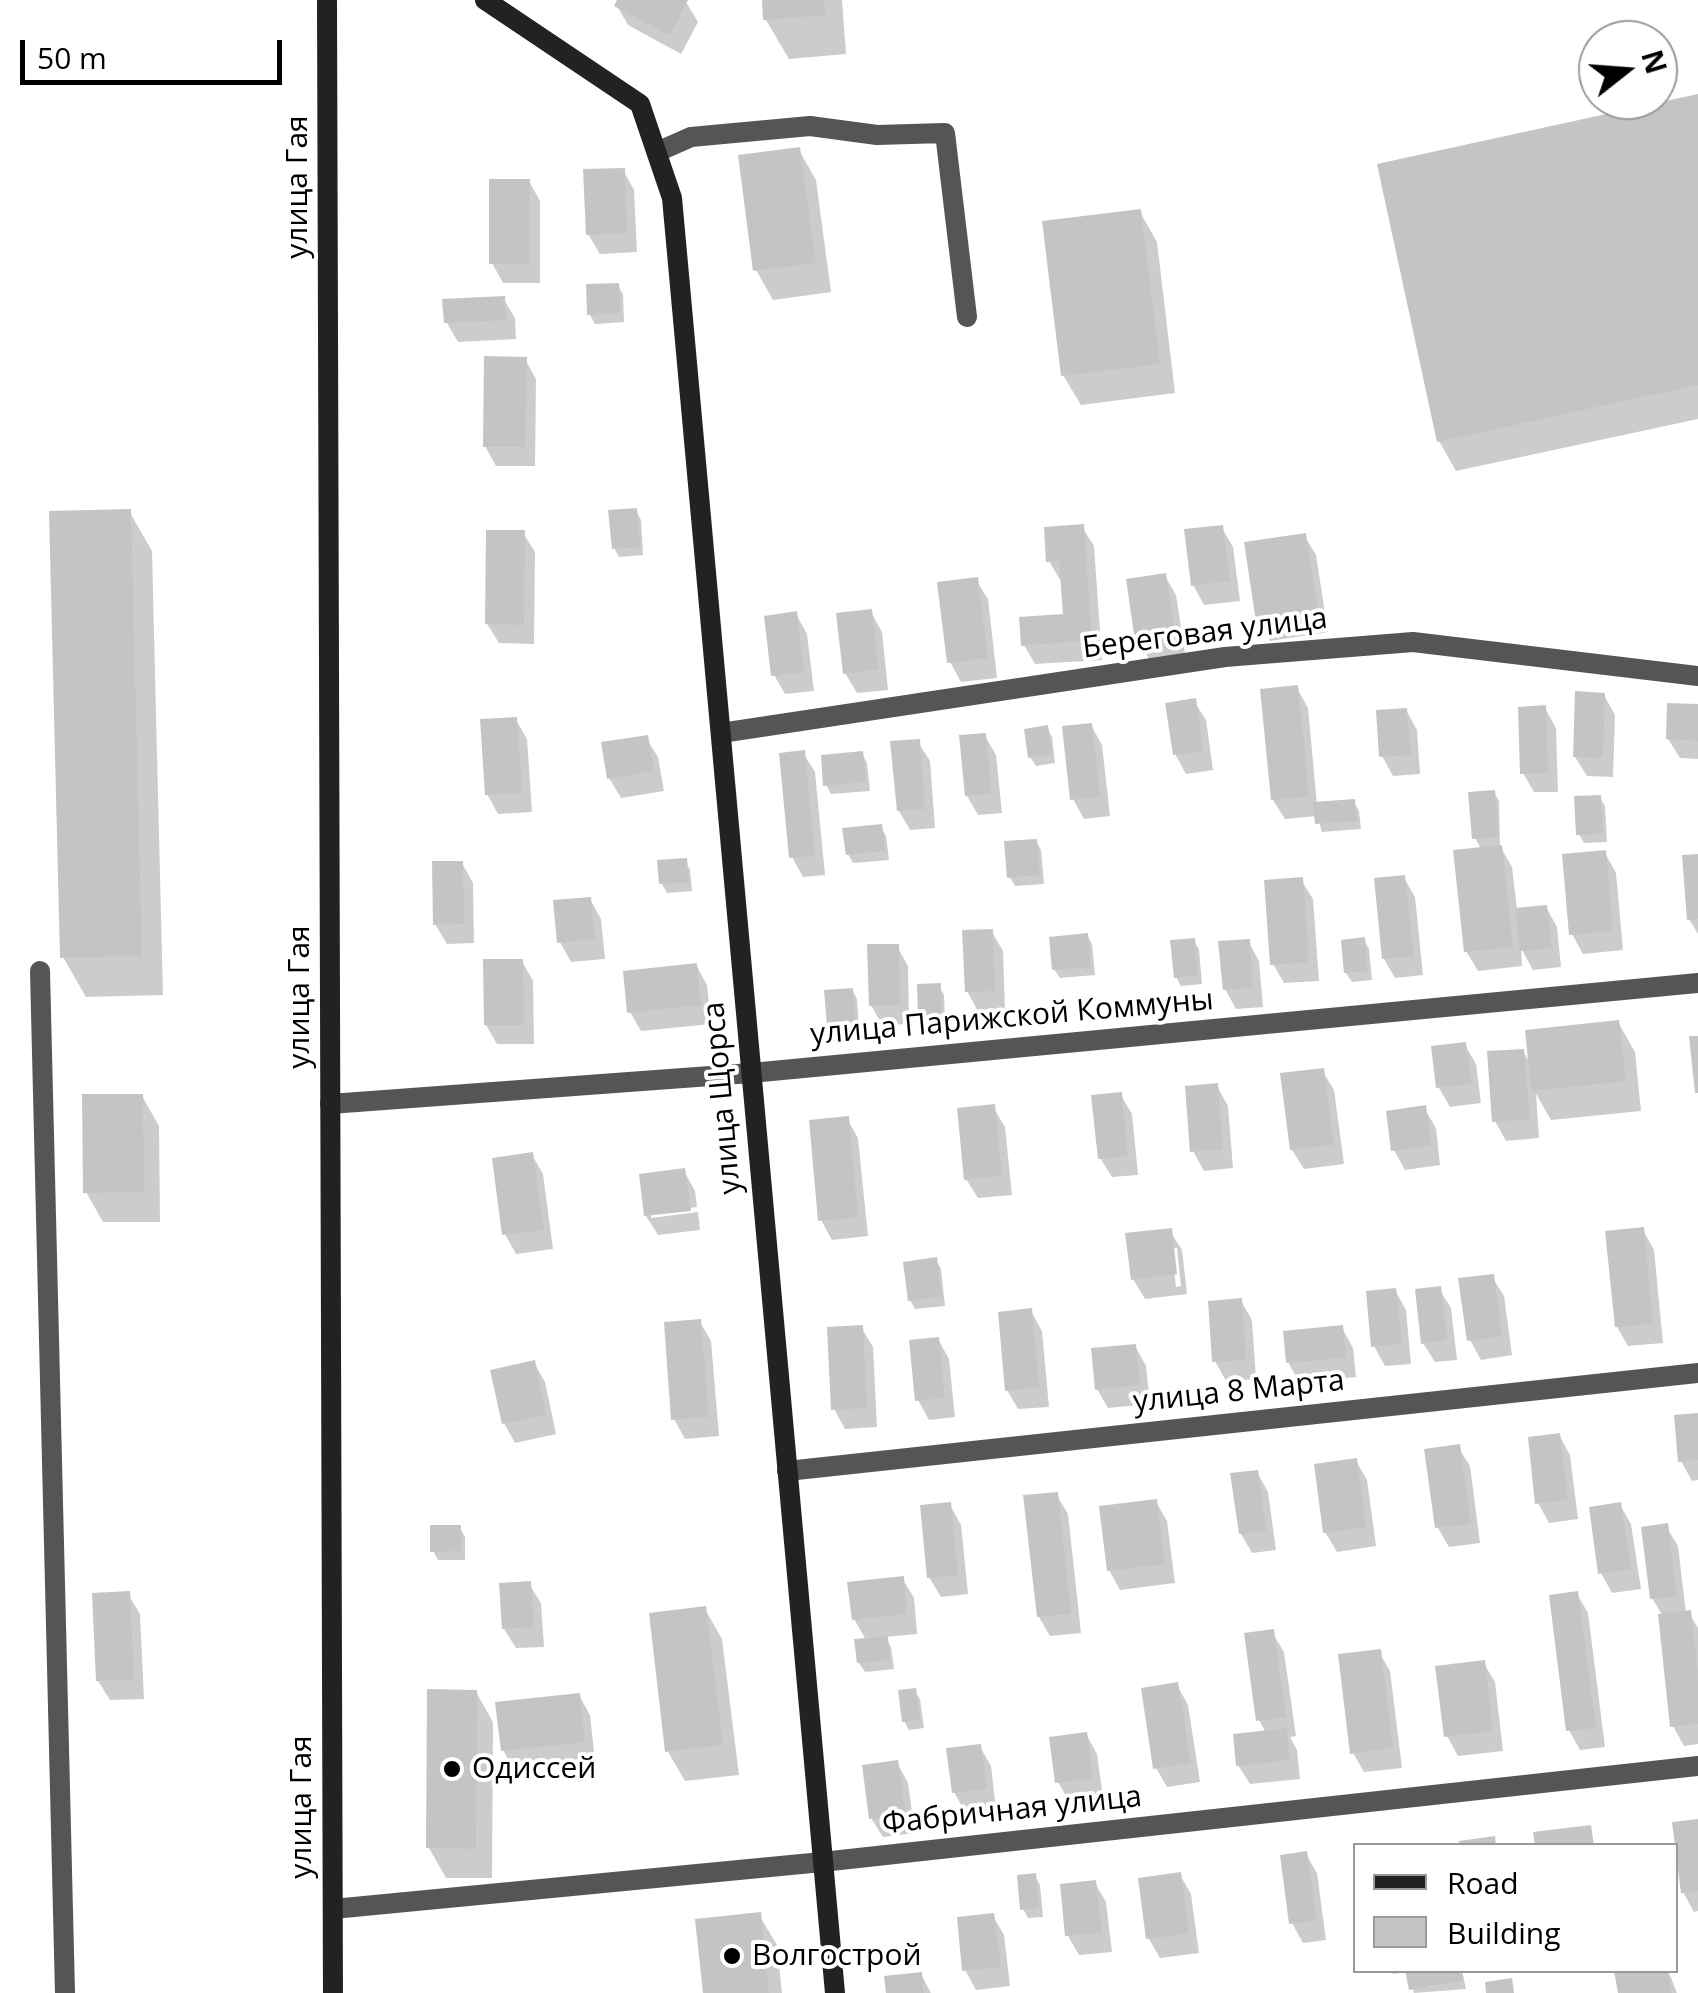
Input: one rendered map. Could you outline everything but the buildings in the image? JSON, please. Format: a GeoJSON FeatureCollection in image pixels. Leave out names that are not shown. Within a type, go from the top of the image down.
{"type":"FeatureCollection","features":[{"type":"Feature","properties":{"kind":"main road","name":"улица Гая"},"geometry":{"type":"LineString","coordinates":[[328,0],[333,1993]]}},
{"type":"Feature","properties":{"kind":"main road","name":"улица Щорса"},"geometry":{"type":"LineString","coordinates":[[485,0],[640,104],[672,198],[835,1993]]}},
{"type":"Feature","properties":{"kind":"street"},"geometry":{"type":"LineString","coordinates":[[656,152],[691,136],[810,126],[877,135],[945,133],[967,316]]}},
{"type":"Feature","properties":{"kind":"street","name":"Береговая улица"},"geometry":{"type":"LineString","coordinates":[[720,733],[1225,657],[1413,642],[1698,676]]}},
{"type":"Feature","properties":{"kind":"street"},"geometry":{"type":"LineString","coordinates":[[40,972],[65,1993]]}},
{"type":"Feature","properties":{"kind":"street","name":"улица Парижской Коммуны"},"geometry":{"type":"LineString","coordinates":[[330,1104],[751,1073],[1698,983]]}},
{"type":"Feature","properties":{"kind":"street","name":"улица 8 Марта"},"geometry":{"type":"LineString","coordinates":[[787,1471],[1698,1373]]}},
{"type":"Feature","properties":{"kind":"street","name":"Фабричная улица"},"geometry":{"type":"LineString","coordinates":[[333,1909],[822,1862],[1698,1766]]}},
{"type":"Feature","properties":{"kind":"place","name":"Одиссей"},"geometry":{"type":"Point","coordinates":[452,1769]}},
{"type":"Feature","properties":{"kind":"place","name":"Волгострой"},"geometry":{"type":"Point","coordinates":[732,1956]}}]}
